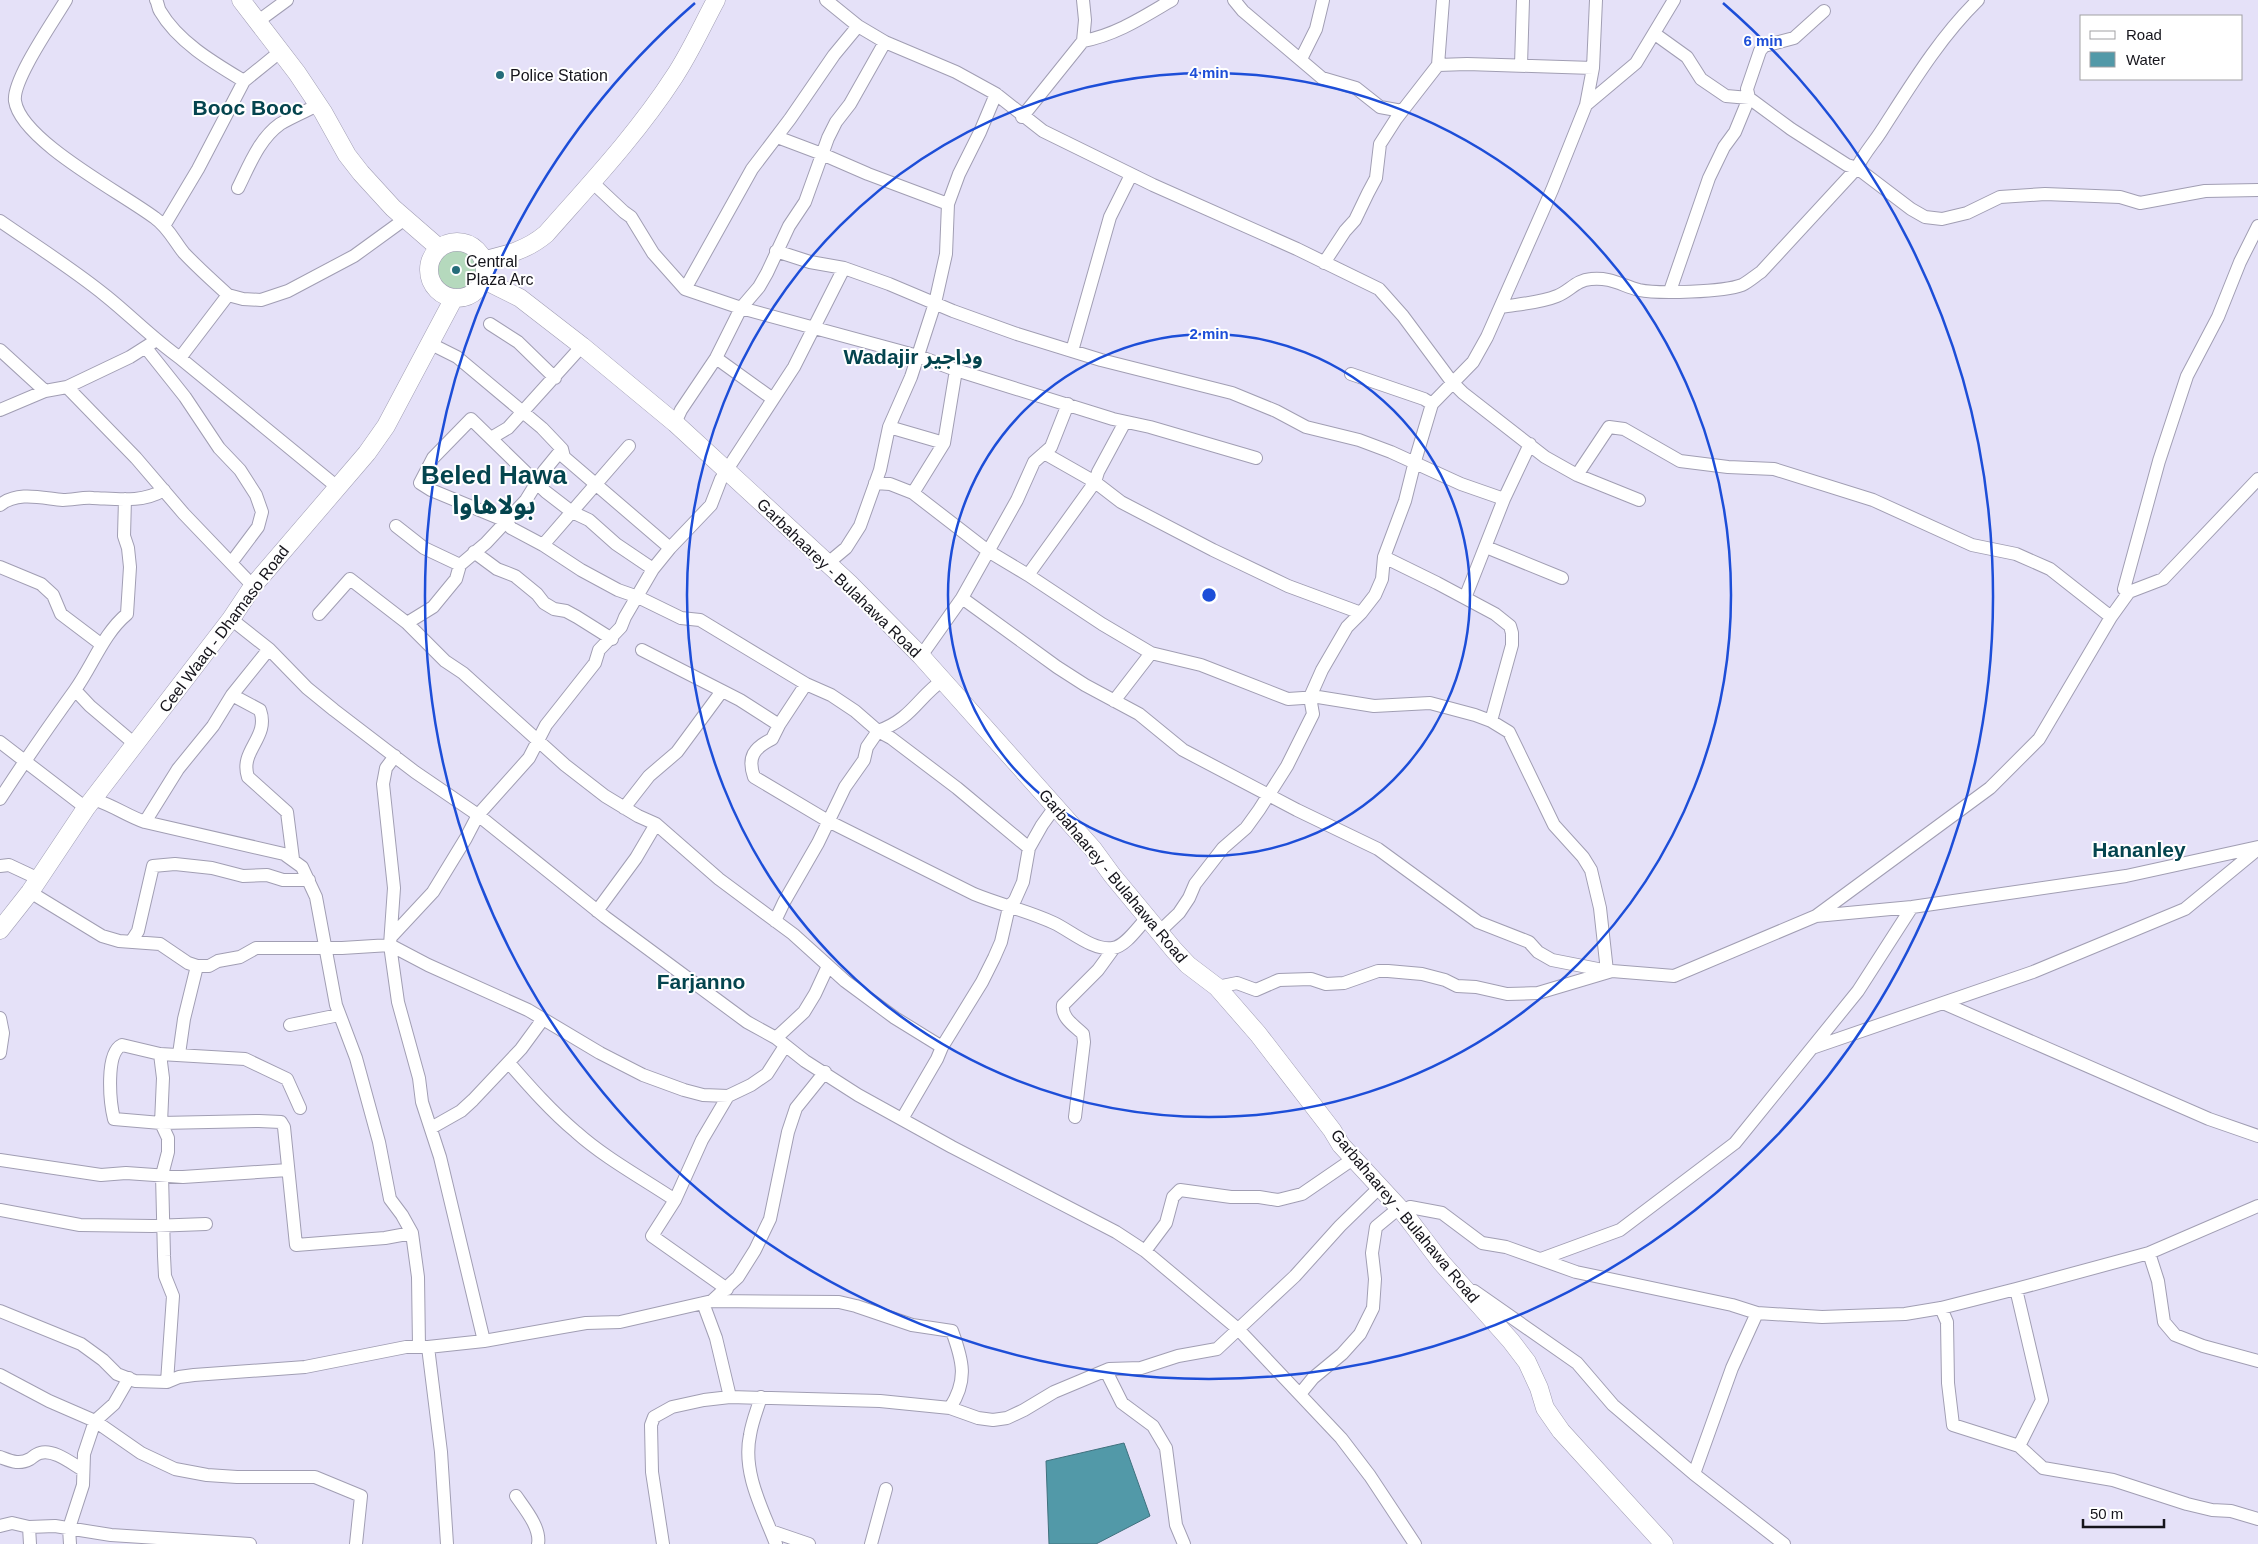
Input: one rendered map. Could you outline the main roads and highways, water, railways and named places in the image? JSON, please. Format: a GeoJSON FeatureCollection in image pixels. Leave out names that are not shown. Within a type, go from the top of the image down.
{"type":"FeatureCollection","features":[{"type":"Feature","properties":{"kind":"main road"},"geometry":{"type":"LineString","coordinates":[[242,0],[281,51],[318,105],[347,155],[361,173],[405,219],[440,248]]}},
{"type":"Feature","properties":{"kind":"main road"},"geometry":{"type":"LineString","coordinates":[[484,260],[516,253],[537,242],[592,182],[648,115],[675,76],[716,0]]}},
{"type":"Feature","properties":{"kind":"main road"},"geometry":{"type":"LineString","coordinates":[[453,242],[463,242],[479,252],[484,260],[486,270],[484,280],[472,294],[454,298],[438,291],[429,276],[431,258],[440,248],[453,242]]}},
{"type":"Feature","properties":{"kind":"main road","name":"Garbahaarey - Bulahawa Road"},"geometry":{"type":"LineString","coordinates":[[484,280],[520,298],[582,346],[675,423],[727,473],[828,563],[921,656],[1093,849],[1158,932],[1188,965],[1217,987],[1279,1060],[1353,1159],[1401,1210],[1441,1262],[1499,1326],[1526,1362],[1539,1388],[1545,1408],[1561,1431],[1664,1544]]}},
{"type":"Feature","properties":{"kind":"main road","name":"Ceel Waaq - Dhamaso Road"},"geometry":{"type":"LineString","coordinates":[[0,930],[253,586],[366,453],[386,426],[454,298]]}},
{"type":"Feature","properties":{"kind":"water"},"geometry":{"type":"Polygon","coordinates":[[[1124,1443],[1150,1516],[1096,1544],[1049,1544],[1046,1461],[1124,1443]]]}},
{"type":"Feature","properties":{"kind":"place","name":"Police Station"},"geometry":{"type":"Point","coordinates":[500,75]}},
{"type":"Feature","properties":{"kind":"place","name":"Central Plaza Arc"},"geometry":{"type":"Point","coordinates":[456,270]}},
{"type":"Feature","properties":{"kind":"district","name":"Booc Booc"},"geometry":{"type":"Point","coordinates":[248,107]}},
{"type":"Feature","properties":{"kind":"district","name":"Wadajir وداجير"},"geometry":{"type":"Point","coordinates":[913,356]}},
{"type":"Feature","properties":{"kind":"district","name":"Beled Hawa بولاهاوا"},"geometry":{"type":"Point","coordinates":[494,490]}},
{"type":"Feature","properties":{"kind":"district","name":"Hananley"},"geometry":{"type":"Point","coordinates":[2139,849]}},
{"type":"Feature","properties":{"kind":"district","name":"Farjanno"},"geometry":{"type":"Point","coordinates":[701,981]}}]}
